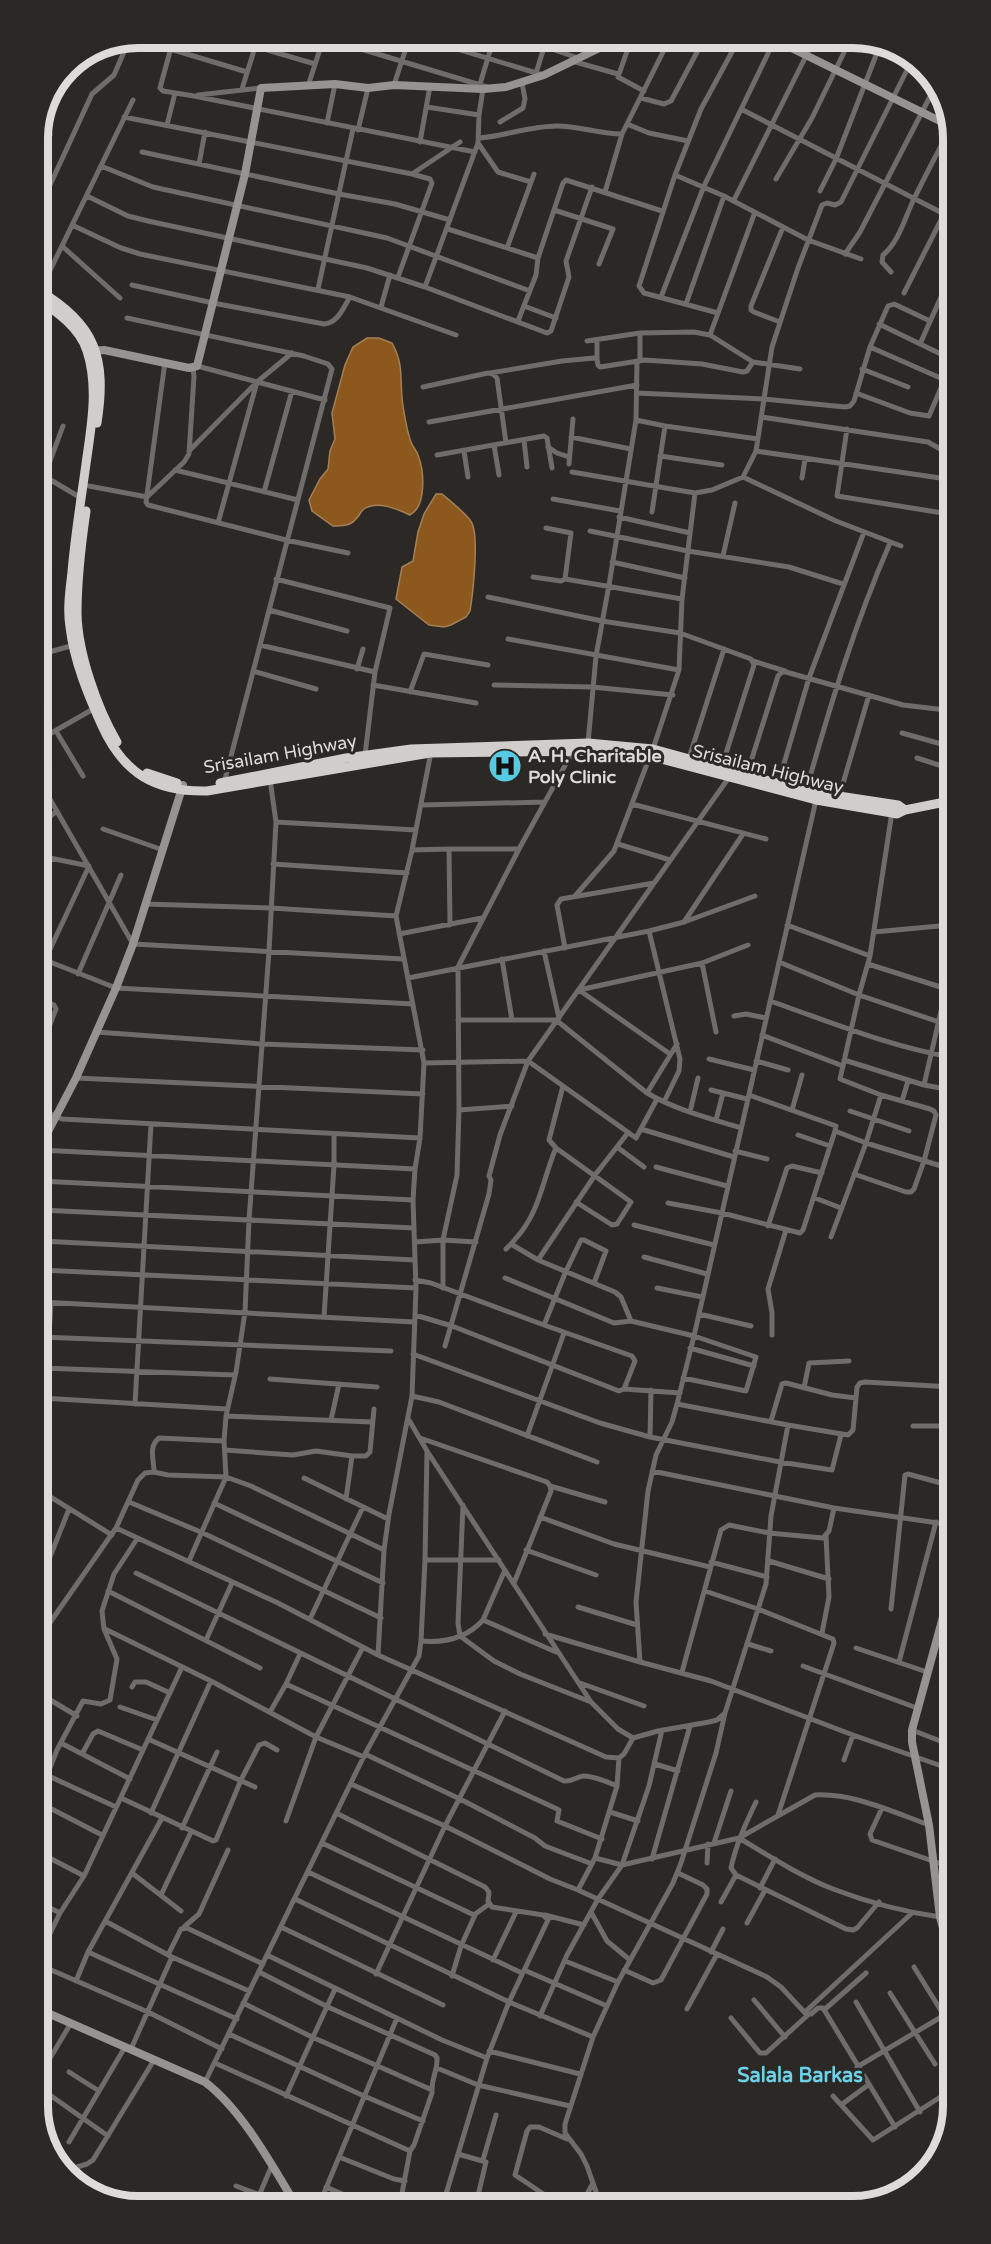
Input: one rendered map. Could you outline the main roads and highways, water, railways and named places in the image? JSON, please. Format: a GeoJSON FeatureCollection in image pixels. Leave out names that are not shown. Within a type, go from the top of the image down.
{"type":"FeatureCollection","features":[{"type":"Feature","properties":{"kind":"highway","name":"Srisailam Highway"},"geometry":{"type":"LineString","coordinates":[[48,298],[61,305],[79,321],[89,334],[91,350],[93,417],[69,601],[70,628],[80,670],[97,707],[126,755],[140,769],[183,788],[223,789],[365,756],[431,750],[588,747],[689,758],[722,766],[732,773],[747,774],[892,809]]}},
{"type":"Feature","properties":{"kind":"highway","name":"Srisailam Highway"},"geometry":{"type":"LineString","coordinates":[[91,350],[100,387],[100,407],[78,570],[77,615],[80,644],[97,707]]}},
{"type":"Feature","properties":{"kind":"highway","name":"Srisailam Highway"},"geometry":{"type":"LineString","coordinates":[[183,788],[344,766],[431,750],[573,751],[588,747]]}},
{"type":"Feature","properties":{"kind":"highway","name":"Srisailam Highway"},"geometry":{"type":"LineString","coordinates":[[652,753],[732,773],[816,800],[892,809],[898,805],[904,810],[943,802]]}},
{"type":"Feature","properties":{"kind":"place","name":"A. H. Charitable Poly Clinic"},"geometry":{"type":"Point","coordinates":[505,766]}},
{"type":"Feature","properties":{"kind":"district","name":"Salala Barkas"},"geometry":{"type":"Point","coordinates":[800,2076]}}]}
